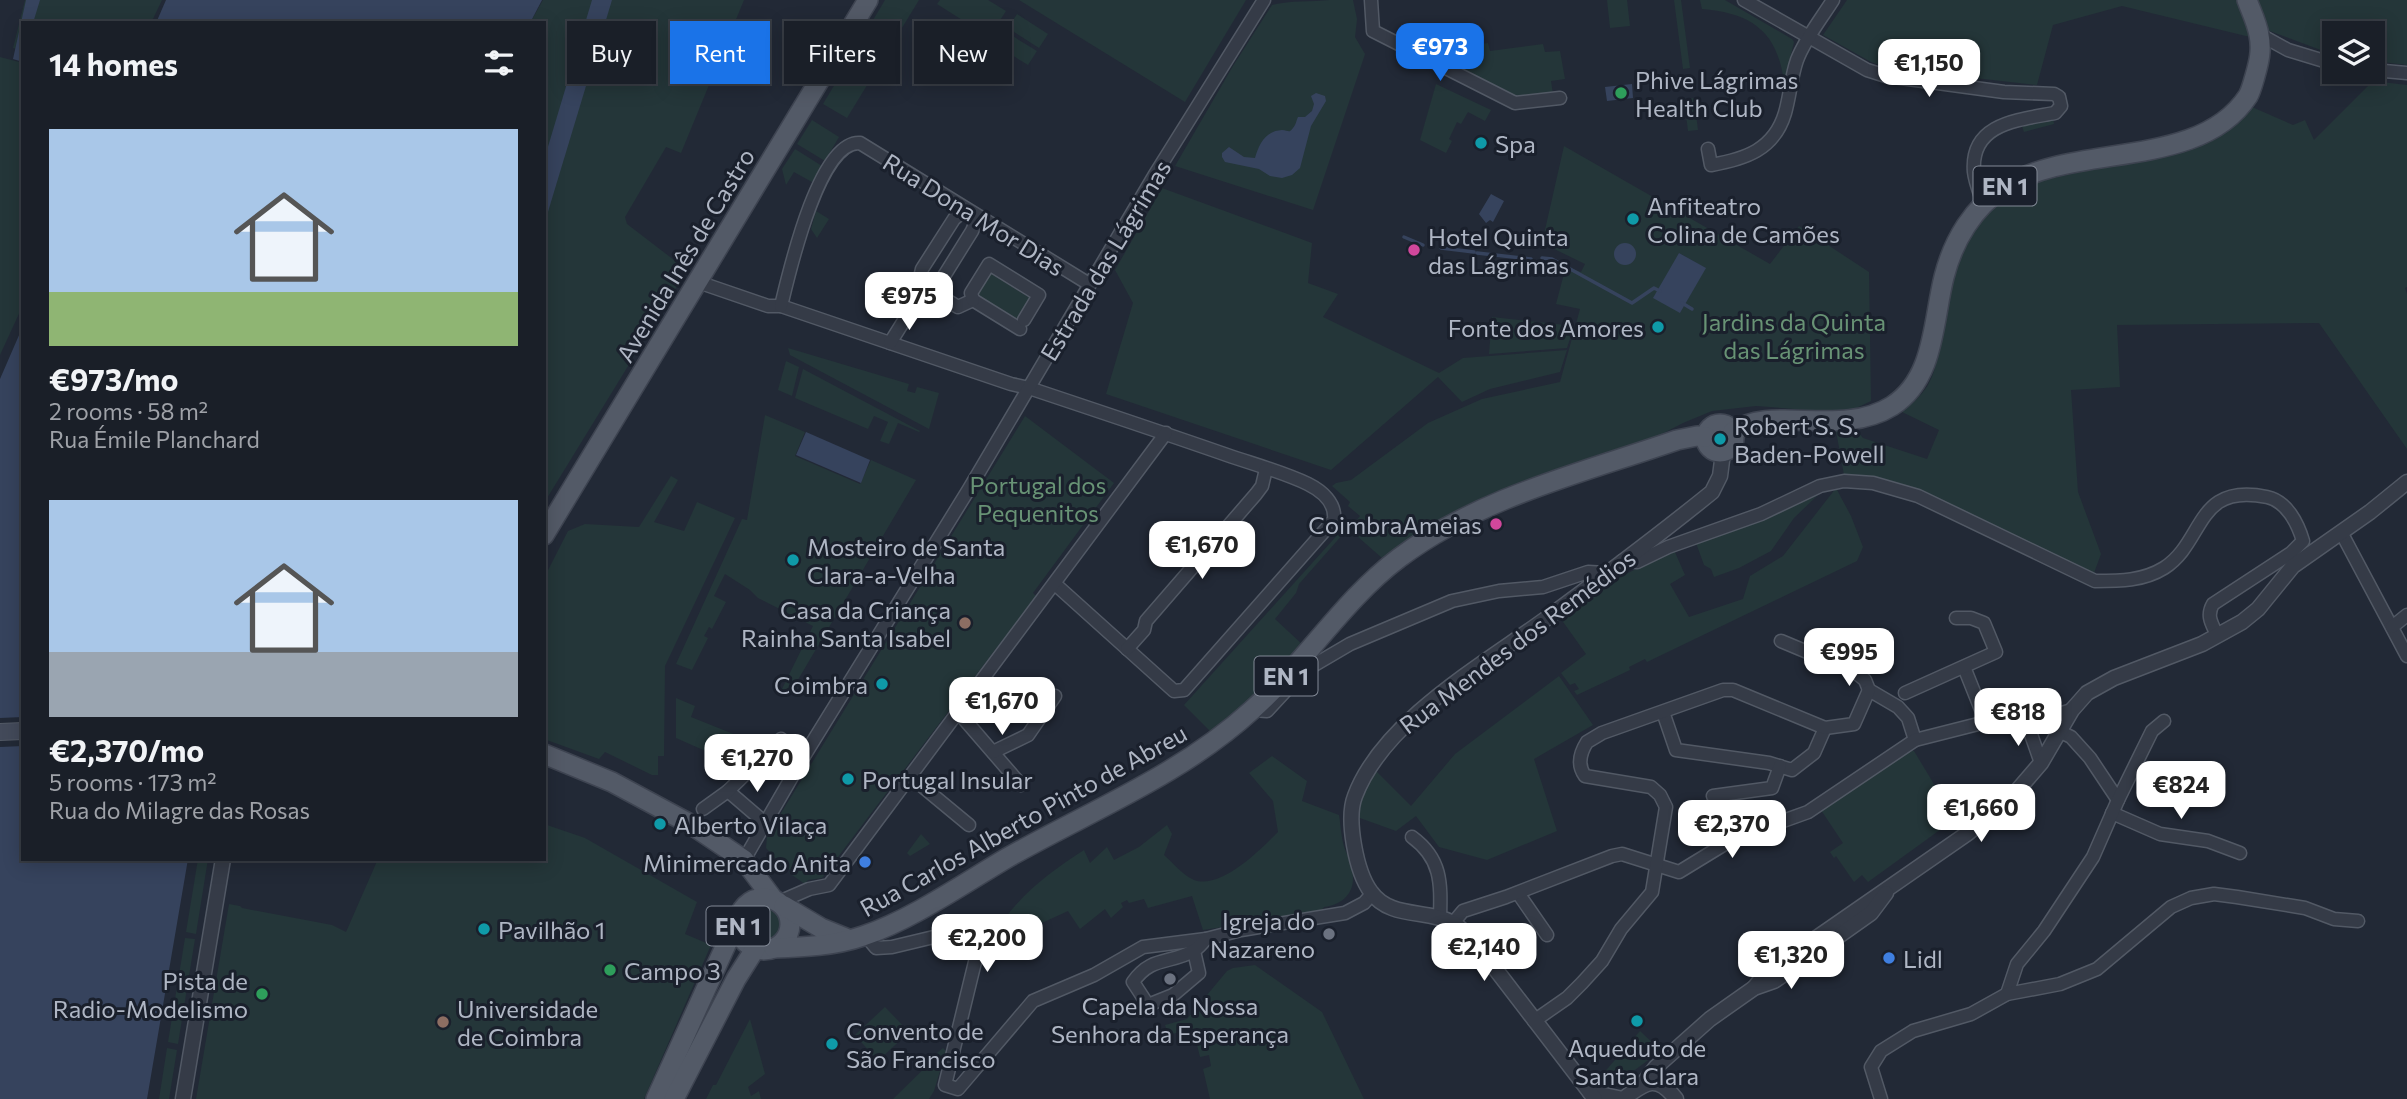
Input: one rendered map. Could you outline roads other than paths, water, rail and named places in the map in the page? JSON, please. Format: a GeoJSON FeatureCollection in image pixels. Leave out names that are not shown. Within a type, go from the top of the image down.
{"type":"FeatureCollection","features":[{"type":"Feature","properties":{"kind":"main road","name":"Avenida Inês de Castro"},"geometry":{"type":"LineString","coordinates":[[546,532],[868,0]]}},
{"type":"Feature","properties":{"kind":"main road","name":"EN 1"},"geometry":{"type":"LineString","coordinates":[[1706,436],[1712,427],[1719,424],[1727,425],[1733,432],[1751,423],[1857,420],[1877,414],[1895,404],[1919,378],[1928,356],[1944,274],[1955,243],[1967,222],[1983,203],[2015,181],[2051,167],[2149,150],[2190,139],[2228,117],[2249,96],[2261,57],[2259,34],[2247,0]]}},
{"type":"Feature","properties":{"kind":"main road"},"geometry":{"type":"LineString","coordinates":[[1706,436],[1710,448],[1723,453],[1732,446],[1735,439],[1733,432]]}},
{"type":"Feature","properties":{"kind":"main road","name":"Rua Carlos Alberto Pinto de Abreu"},"geometry":{"type":"LineString","coordinates":[[857,937],[903,918],[1062,828],[1158,778],[1209,744],[1253,710],[1373,579],[1401,556],[1449,525],[1493,504],[1534,489],[1677,440],[1706,436]]}},
{"type":"Feature","properties":{"kind":"main road"},"geometry":{"type":"LineString","coordinates":[[0,732],[21,732]]}},
{"type":"Feature","properties":{"kind":"main road"},"geometry":{"type":"LineString","coordinates":[[546,755],[599,776],[692,825],[739,857],[779,903]]}},
{"type":"Feature","properties":{"kind":"main road"},"geometry":{"type":"LineString","coordinates":[[656,1099],[741,912],[739,857]]}},
{"type":"Feature","properties":{"kind":"main road","name":"EN 1"},"geometry":{"type":"LineString","coordinates":[[756,899],[779,903],[857,937],[818,946],[764,949],[743,939],[739,932],[741,912],[756,899]]}},
{"type":"Feature","properties":{"kind":"main road","name":"EN 1"},"geometry":{"type":"LineString","coordinates":[[764,949],[781,944],[790,930],[788,914],[779,903]]}},
{"type":"Feature","properties":{"kind":"main road"},"geometry":{"type":"LineString","coordinates":[[674,1099],[736,979],[764,949]]}},
{"type":"Feature","properties":{"kind":"street","name":"Estrada das Lágrimas"},"geometry":{"type":"LineString","coordinates":[[739,857],[764,822],[949,522],[1089,284],[1264,0]]}},
{"type":"Feature","properties":{"kind":"street"},"geometry":{"type":"LineString","coordinates":[[1371,0],[1373,32],[1515,103],[1560,98]]}},
{"type":"Feature","properties":{"kind":"street"},"geometry":{"type":"LineString","coordinates":[[1744,0],[1867,70],[1886,76],[2004,92],[2054,94],[2059,97],[2060,106],[2055,113],[2023,119],[1994,129],[1985,135],[1976,147],[1974,174],[1983,203]]}},
{"type":"Feature","properties":{"kind":"street"},"geometry":{"type":"LineString","coordinates":[[1708,149],[1711,165],[1739,160],[1758,151],[1772,137],[1784,116],[1797,60],[1833,0]]}},
{"type":"Feature","properties":{"kind":"street"},"geometry":{"type":"LineString","coordinates":[[2259,34],[2288,50],[2322,60]]}},
{"type":"Feature","properties":{"kind":"street"},"geometry":{"type":"LineString","coordinates":[[2261,57],[2288,50]]}},
{"type":"Feature","properties":{"kind":"street"},"geometry":{"type":"LineString","coordinates":[[2385,71],[2407,73]]}},
{"type":"Feature","properties":{"kind":"street","name":"Rua Dona Mor Dias"},"geometry":{"type":"LineString","coordinates":[[781,306],[809,204],[840,150],[851,142],[860,143],[1089,284]]}},
{"type":"Feature","properties":{"kind":"street"},"geometry":{"type":"LineString","coordinates":[[890,343],[925,287],[939,284],[972,231],[975,224],[972,213],[961,213],[954,219],[922,269],[920,278],[925,287],[958,307],[973,300]]}},
{"type":"Feature","properties":{"kind":"street"},"geometry":{"type":"LineString","coordinates":[[989,264],[1039,295],[1022,325],[973,300],[971,293],[989,264]]}},
{"type":"Feature","properties":{"kind":"street"},"geometry":{"type":"LineString","coordinates":[[698,282],[768,306],[781,306],[1166,433],[1309,485],[1331,501],[1335,510],[1334,520],[1185,690],[1174,691],[1055,584]]}},
{"type":"Feature","properties":{"kind":"street"},"geometry":{"type":"LineString","coordinates":[[779,903],[809,889],[829,885],[1166,433]]}},
{"type":"Feature","properties":{"kind":"street","name":"Rua Mendes dos Remédios"},"geometry":{"type":"LineString","coordinates":[[1372,894],[1358,859],[1350,818],[1354,796],[1364,776],[1394,733],[1419,711],[1712,492],[1720,476],[1723,453]]}},
{"type":"Feature","properties":{"kind":"street"},"geometry":{"type":"LineString","coordinates":[[1127,649],[1144,630],[1146,621],[1262,486],[1266,469]]}},
{"type":"Feature","properties":{"kind":"street"},"geometry":{"type":"LineString","coordinates":[[1622,561],[1637,562],[1668,547],[1760,514],[1820,486],[1844,481],[1873,482],[1918,496],[2095,581],[2122,580],[2146,577],[2167,566],[2209,510],[2224,499],[2248,493],[2272,498],[2282,505],[2299,525],[2303,541],[2291,553],[2213,604],[2209,617],[2217,635]]}},
{"type":"Feature","properties":{"kind":"street"},"geometry":{"type":"LineString","coordinates":[[857,937],[876,948],[892,947],[984,925],[945,1085],[958,1089],[1033,1001],[1094,975],[1143,947],[1206,939],[1241,930],[1345,914],[1364,903],[1372,894],[1396,911],[1426,914],[1446,920],[1462,929],[1592,1096],[1623,1099],[1642,1085],[1656,1067],[1710,1018],[1754,988],[1774,981],[1869,899],[1889,889],[2016,792],[2040,762],[2072,710],[2087,694],[2101,684],[2190,649],[2242,622],[2258,609],[2293,566],[2407,482]]}},
{"type":"Feature","properties":{"kind":"street"},"geometry":{"type":"LineString","coordinates":[[2342,532],[2407,656]]}},
{"type":"Feature","properties":{"kind":"street"},"geometry":{"type":"LineString","coordinates":[[1253,710],[1267,711],[1304,671],[1350,644],[1452,601],[1499,591],[1543,587],[1588,572],[1606,573]]}},
{"type":"Feature","properties":{"kind":"street"},"geometry":{"type":"LineString","coordinates":[[2392,627],[2407,615]]}},
{"type":"Feature","properties":{"kind":"street"},"geometry":{"type":"LineString","coordinates":[[1905,693],[1996,652],[1984,623],[1971,618],[1956,618]]}},
{"type":"Feature","properties":{"kind":"street"},"geometry":{"type":"LineString","coordinates":[[1781,641],[1856,672],[1865,680],[1869,690],[1898,707],[1908,718],[1915,740]]}},
{"type":"Feature","properties":{"kind":"street"},"geometry":{"type":"LineString","coordinates":[[1964,667],[1986,722]]}},
{"type":"Feature","properties":{"kind":"street"},"geometry":{"type":"LineString","coordinates":[[1534,1021],[1567,998],[1602,961],[1621,929],[1652,892],[1666,807],[1660,795],[1651,787],[1585,776],[1581,770],[1583,750],[1592,737],[1723,690],[1733,690],[1825,728],[1854,724],[1869,690]]}},
{"type":"Feature","properties":{"kind":"street"},"geometry":{"type":"LineString","coordinates":[[993,752],[1028,736],[1055,696]]}},
{"type":"Feature","properties":{"kind":"street"},"geometry":{"type":"LineString","coordinates":[[1446,920],[1463,911],[1518,893],[1612,856],[1622,855],[1679,872],[1733,839],[1808,812],[1915,740],[1986,722],[2033,722],[2072,710]]}},
{"type":"Feature","properties":{"kind":"street"},"geometry":{"type":"LineString","coordinates":[[958,712],[1021,785]]}},
{"type":"Feature","properties":{"kind":"street"},"geometry":{"type":"LineString","coordinates":[[1663,712],[1676,750],[1786,768]]}},
{"type":"Feature","properties":{"kind":"street"},"geometry":{"type":"LineString","coordinates":[[2007,994],[2017,964],[2044,930],[2093,857],[2152,731],[2164,721]]}},
{"type":"Feature","properties":{"kind":"street"},"geometry":{"type":"LineString","coordinates":[[2033,722],[2081,748],[2118,800]]}},
{"type":"Feature","properties":{"kind":"street"},"geometry":{"type":"LineString","coordinates":[[2033,722],[2040,762]]}},
{"type":"Feature","properties":{"kind":"street"},"geometry":{"type":"LineString","coordinates":[[1713,796],[1772,788],[1786,768],[1814,753],[1825,728]]}},
{"type":"Feature","properties":{"kind":"street"},"geometry":{"type":"LineString","coordinates":[[703,809],[728,791],[781,739],[804,756]]}},
{"type":"Feature","properties":{"kind":"street"},"geometry":{"type":"LineString","coordinates":[[911,777],[969,825]]}},
{"type":"Feature","properties":{"kind":"street"},"geometry":{"type":"LineString","coordinates":[[728,791],[764,822]]}},
{"type":"Feature","properties":{"kind":"street"},"geometry":{"type":"LineString","coordinates":[[2112,813],[2160,834],[2208,841],[2240,853]]}},
{"type":"Feature","properties":{"kind":"street"},"geometry":{"type":"LineString","coordinates":[[1412,837],[1426,847],[1436,866],[1446,920]]}},
{"type":"Feature","properties":{"kind":"street"},"geometry":{"type":"LineString","coordinates":[[183,1099],[223,861]]}},
{"type":"Feature","properties":{"kind":"street"},"geometry":{"type":"LineString","coordinates":[[1518,893],[1547,935]]}},
{"type":"Feature","properties":{"kind":"street"},"geometry":{"type":"LineString","coordinates":[[1881,1099],[1871,1067],[1881,1051],[1913,1031],[1971,1014],[2007,994],[2060,984],[2097,969],[2171,907],[2191,898],[2214,894],[2237,897],[2305,908],[2334,919],[2358,922]]}},
{"type":"Feature","properties":{"kind":"street"},"geometry":{"type":"LineString","coordinates":[[1194,951],[1199,973],[1173,995],[1149,1005],[1133,982],[1141,971],[1154,963],[1194,951],[1206,939]]}},
{"type":"Feature","properties":{"kind":"street"},"geometry":{"type":"LineString","coordinates":[[1671,1055],[1671,1093]]}},
{"type":"Feature","properties":{"kind":"street"},"geometry":{"type":"LineString","coordinates":[[1642,1085],[1657,1083],[1671,1093]]}},
{"type":"Feature","properties":{"kind":"water"},"geometry":{"type":"Polygon","coordinates":[[[26,0],[40,0],[34,21],[21,21],[26,0]]]}},
{"type":"Feature","properties":{"kind":"water"},"geometry":{"type":"Polygon","coordinates":[[[166,0],[542,0],[531,21],[157,21],[166,0]]]}},
{"type":"Feature","properties":{"kind":"water"},"geometry":{"type":"Polygon","coordinates":[[[592,0],[612,0],[606,21],[586,21],[592,0]]]}},
{"type":"Feature","properties":{"kind":"water"},"geometry":{"type":"Polygon","coordinates":[[[21,23],[21,61],[13,59],[21,23]]]}},
{"type":"Feature","properties":{"kind":"water"},"geometry":{"type":"Polygon","coordinates":[[[567,83],[587,84],[546,218],[546,153],[567,83]]]}},
{"type":"Feature","properties":{"kind":"water"},"geometry":{"type":"Polygon","coordinates":[[[1632,84],[1633,98],[1607,101],[1605,87],[1632,84]]]}},
{"type":"Feature","properties":{"kind":"water"},"geometry":{"type":"Polygon","coordinates":[[[1316,93],[1325,96],[1326,101],[1311,126],[1300,168],[1292,175],[1282,178],[1270,176],[1259,169],[1225,162],[1222,153],[1229,147],[1244,157],[1255,158],[1267,136],[1276,131],[1290,131],[1298,117],[1305,117],[1312,111],[1314,104],[1311,96],[1316,93]]]}},
{"type":"Feature","properties":{"kind":"water"},"geometry":{"type":"Polygon","coordinates":[[[1491,194],[1504,201],[1493,222],[1490,220],[1486,223],[1479,214],[1491,194]]]}},
{"type":"Feature","properties":{"kind":"water"},"geometry":{"type":"Polygon","coordinates":[[[1625,243],[1633,246],[1636,254],[1633,262],[1625,265],[1617,262],[1614,254],[1617,246],[1625,243]]]}},
{"type":"Feature","properties":{"kind":"water"},"geometry":{"type":"Polygon","coordinates":[[[1679,253],[1706,268],[1680,313],[1653,298],[1679,253]]]}},
{"type":"Feature","properties":{"kind":"water"},"geometry":{"type":"Polygon","coordinates":[[[21,331],[21,861],[188,861],[147,1099],[0,1099],[0,379],[21,331]]]}},
{"type":"Feature","properties":{"kind":"water"},"geometry":{"type":"Polygon","coordinates":[[[806,432],[870,460],[861,483],[796,455],[806,432]]]}},
{"type":"Feature","properties":{"kind":"waterway"},"geometry":{"type":"LineString","coordinates":[[1404,237],[1423,245]]}},
{"type":"Feature","properties":{"kind":"waterway"},"geometry":{"type":"LineString","coordinates":[[1441,248],[1474,252]]}},
{"type":"Feature","properties":{"kind":"waterway"},"geometry":{"type":"LineString","coordinates":[[1477,253],[1531,259]]}},
{"type":"Feature","properties":{"kind":"waterway"},"geometry":{"type":"LineString","coordinates":[[1542,258],[1552,259],[1632,303],[1654,288],[1660,291]]}},
{"type":"Feature","properties":{"kind":"waterway"},"geometry":{"type":"LineString","coordinates":[[1682,303],[1692,309]]}},
{"type":"Feature","properties":{"kind":"place","name":"Phive Lágrimas Health Club"},"geometry":{"type":"Point","coordinates":[1621,93]}},
{"type":"Feature","properties":{"kind":"place","name":"Spa"},"geometry":{"type":"Point","coordinates":[1481,143]}},
{"type":"Feature","properties":{"kind":"place","name":"Anfiteatro Colina de Camões"},"geometry":{"type":"Point","coordinates":[1633,219]}},
{"type":"Feature","properties":{"kind":"place","name":"Hotel Quinta das Lágrimas"},"geometry":{"type":"Point","coordinates":[1414,250]}},
{"type":"Feature","properties":{"kind":"place","name":"Fonte dos Amores"},"geometry":{"type":"Point","coordinates":[1658,327]}},
{"type":"Feature","properties":{"kind":"place","name":"Robert S. S. Baden-Powell"},"geometry":{"type":"Point","coordinates":[1720,439]}},
{"type":"Feature","properties":{"kind":"place","name":"CoimbraAmeias"},"geometry":{"type":"Point","coordinates":[1496,524]}},
{"type":"Feature","properties":{"kind":"place","name":"Mosteiro de Santa Clara-a-Velha"},"geometry":{"type":"Point","coordinates":[793,560]}},
{"type":"Feature","properties":{"kind":"place","name":"Casa da Criança Rainha Santa Isabel"},"geometry":{"type":"Point","coordinates":[965,623]}},
{"type":"Feature","properties":{"kind":"place","name":"Coimbra"},"geometry":{"type":"Point","coordinates":[882,684]}},
{"type":"Feature","properties":{"kind":"place","name":"Portugal Insular"},"geometry":{"type":"Point","coordinates":[848,779]}},
{"type":"Feature","properties":{"kind":"place","name":"Alberto Vilaça"},"geometry":{"type":"Point","coordinates":[660,824]}},
{"type":"Feature","properties":{"kind":"place","name":"Minimercado Anita"},"geometry":{"type":"Point","coordinates":[865,862]}},
{"type":"Feature","properties":{"kind":"place","name":"Pavilhão 1"},"geometry":{"type":"Point","coordinates":[484,929]}},
{"type":"Feature","properties":{"kind":"place","name":"Igreja do Nazareno"},"geometry":{"type":"Point","coordinates":[1329,934]}},
{"type":"Feature","properties":{"kind":"place","name":"Lidl"},"geometry":{"type":"Point","coordinates":[1889,958]}},
{"type":"Feature","properties":{"kind":"place","name":"Campo 3"},"geometry":{"type":"Point","coordinates":[610,970]}},
{"type":"Feature","properties":{"kind":"place","name":"Capela da Nossa Senhora da Esperança"},"geometry":{"type":"Point","coordinates":[1170,979]}},
{"type":"Feature","properties":{"kind":"place","name":"Pista de Radio-Modelismo"},"geometry":{"type":"Point","coordinates":[262,994]}},
{"type":"Feature","properties":{"kind":"place","name":"Aqueduto de Santa Clara"},"geometry":{"type":"Point","coordinates":[1637,1021]}},
{"type":"Feature","properties":{"kind":"place","name":"Universidade de Coimbra"},"geometry":{"type":"Point","coordinates":[443,1022]}},
{"type":"Feature","properties":{"kind":"place","name":"Convento de São Francisco"},"geometry":{"type":"Point","coordinates":[832,1044]}},
{"type":"Feature","properties":{"kind":"park label","name":"Jardins da Quinta das Lágrimas"},"geometry":{"type":"Point","coordinates":[1794,335]}},
{"type":"Feature","properties":{"kind":"park label","name":"Portugal dos Pequenitos"},"geometry":{"type":"Point","coordinates":[1038,498]}}]}
